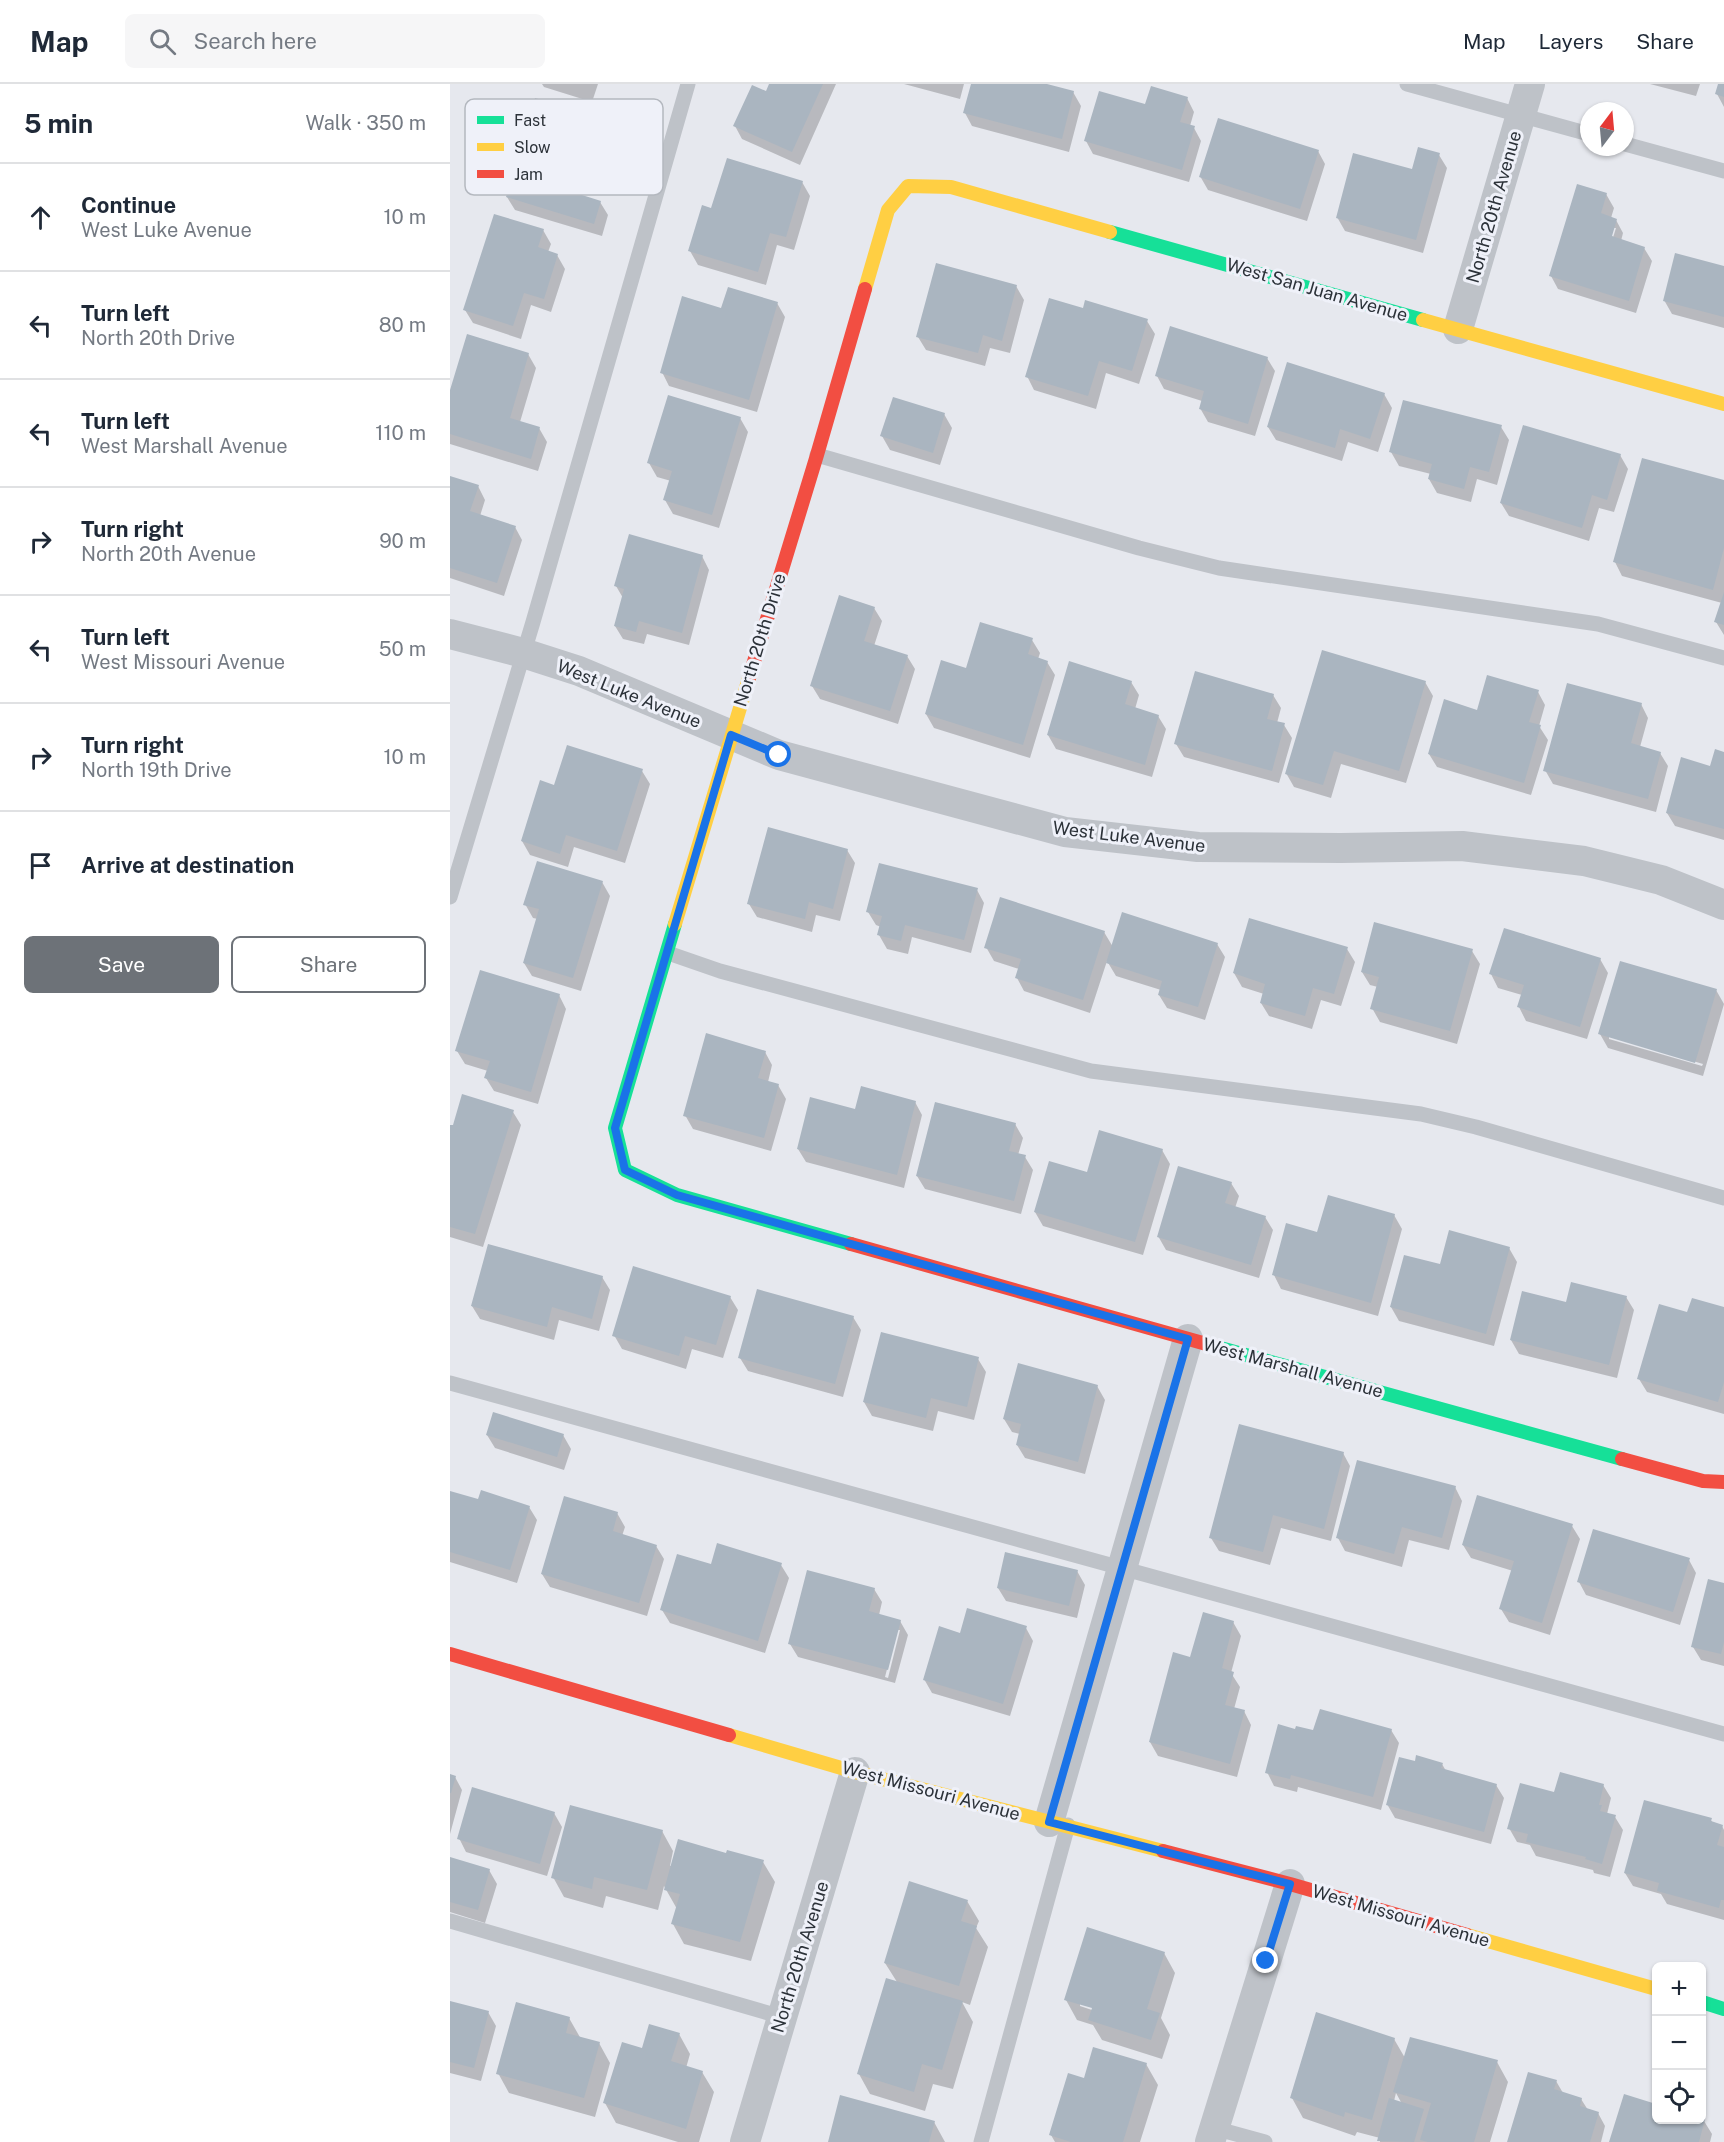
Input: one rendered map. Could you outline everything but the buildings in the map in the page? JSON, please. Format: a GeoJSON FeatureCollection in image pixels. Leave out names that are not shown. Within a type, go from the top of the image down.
{"type":"FeatureCollection","features":[{"type":"Feature","properties":{"kind":"street","name":"North 20th Avenue"},"geometry":{"type":"LineString","coordinates":[[1458,329],[1530,84]]}},
{"type":"Feature","properties":{"kind":"street","name":"West San Juan Avenue"},"geometry":{"type":"LineString","coordinates":[[908,186],[951,187],[1724,404]]}},
{"type":"Feature","properties":{"kind":"street","name":"North 20th Drive"},"geometry":{"type":"LineString","coordinates":[[625,1170],[615,1128],[888,210],[908,186]]}},
{"type":"Feature","properties":{"kind":"street","name":"West Luke Avenue"},"geometry":{"type":"LineString","coordinates":[[450,634],[523,653],[579,671],[779,755],[1065,832],[1198,847],[1462,846],[1584,861],[1661,880],[1724,905]]}},
{"type":"Feature","properties":{"kind":"street","name":"West Marshall Avenue"},"geometry":{"type":"LineString","coordinates":[[625,1170],[677,1195],[1703,1481],[1724,1482]]}},
{"type":"Feature","properties":{"kind":"street"},"geometry":{"type":"LineString","coordinates":[[1058,1823],[1122,1568],[1188,1339]]}},
{"type":"Feature","properties":{"kind":"street","name":"West Missouri Avenue"},"geometry":{"type":"LineString","coordinates":[[450,1654],[855,1772],[1290,1884],[1652,1988]]}},
{"type":"Feature","properties":{"kind":"street","name":"North 20th Avenue"},"geometry":{"type":"LineString","coordinates":[[745,2142],[855,1772]]}},
{"type":"Feature","properties":{"kind":"street"},"geometry":{"type":"LineString","coordinates":[[1212,2135],[1290,1884]]}},
{"type":"Feature","properties":{"kind":"street"},"geometry":{"type":"LineString","coordinates":[[1706,2004],[1724,2009]]}},
{"type":"Feature","properties":{"kind":"lane"},"geometry":{"type":"LineString","coordinates":[[663,170],[688,84]]}},
{"type":"Feature","properties":{"kind":"lane"},"geometry":{"type":"LineString","coordinates":[[1407,84],[1580,131]]}},
{"type":"Feature","properties":{"kind":"lane"},"geometry":{"type":"LineString","coordinates":[[1634,146],[1724,171]]}},
{"type":"Feature","properties":{"kind":"lane"},"geometry":{"type":"LineString","coordinates":[[450,897],[656,195]]}},
{"type":"Feature","properties":{"kind":"lane"},"geometry":{"type":"LineString","coordinates":[[817,455],[1128,545],[1219,568],[1598,624],[1724,658]]}},
{"type":"Feature","properties":{"kind":"lane"},"geometry":{"type":"LineString","coordinates":[[668,952],[720,971],[1091,1071],[1421,1114],[1476,1127],[1724,1198]]}},
{"type":"Feature","properties":{"kind":"lane"},"geometry":{"type":"LineString","coordinates":[[450,1383],[1724,1734]]}},
{"type":"Feature","properties":{"kind":"lane"},"geometry":{"type":"LineString","coordinates":[[981,2142],[1058,1823]]}},
{"type":"Feature","properties":{"kind":"lane"},"geometry":{"type":"LineString","coordinates":[[450,1920],[782,2017]]}},
{"type":"Feature","properties":{"kind":"lane"},"geometry":{"type":"LineString","coordinates":[[1212,2135],[1265,2142]]}},
{"type":"Feature","properties":{"kind":"traffic: fast"},"geometry":{"type":"LineString","coordinates":[[1110,232],[1423,320]]}},
{"type":"Feature","properties":{"kind":"traffic: fast"},"geometry":{"type":"LineString","coordinates":[[675,924],[615,1128],[625,1170],[677,1195],[851,1244]]}},
{"type":"Feature","properties":{"kind":"traffic: fast"},"geometry":{"type":"LineString","coordinates":[[1217,1347],[1622,1459]]}},
{"type":"Feature","properties":{"kind":"traffic: fast"},"geometry":{"type":"LineString","coordinates":[[1706,2003],[1724,2009]]}},
{"type":"Feature","properties":{"kind":"traffic: slow"},"geometry":{"type":"LineString","coordinates":[[865,289],[888,210],[908,186],[951,187],[1110,232]]}},
{"type":"Feature","properties":{"kind":"traffic: slow"},"geometry":{"type":"LineString","coordinates":[[1423,320],[1724,404]]}},
{"type":"Feature","properties":{"kind":"traffic: slow"},"geometry":{"type":"LineString","coordinates":[[675,924],[749,678]]}},
{"type":"Feature","properties":{"kind":"traffic: slow"},"geometry":{"type":"LineString","coordinates":[[729,1735],[855,1772],[1163,1851]]}},
{"type":"Feature","properties":{"kind":"traffic: slow"},"geometry":{"type":"LineString","coordinates":[[1467,1935],[1652,1988]]}},
{"type":"Feature","properties":{"kind":"traffic: jam"},"geometry":{"type":"LineString","coordinates":[[749,678],[865,289]]}},
{"type":"Feature","properties":{"kind":"traffic: jam"},"geometry":{"type":"LineString","coordinates":[[851,1244],[1217,1347]]}},
{"type":"Feature","properties":{"kind":"traffic: jam"},"geometry":{"type":"LineString","coordinates":[[1622,1459],[1703,1481],[1724,1482]]}},
{"type":"Feature","properties":{"kind":"traffic: jam"},"geometry":{"type":"LineString","coordinates":[[450,1654],[729,1735]]}},
{"type":"Feature","properties":{"kind":"traffic: jam"},"geometry":{"type":"LineString","coordinates":[[1163,1851],[1290,1884],[1467,1935]]}},
{"type":"Feature","properties":{"kind":"route"},"geometry":{"type":"LineString","coordinates":[[779,755],[731,735],[615,1128],[625,1170],[677,1195],[1188,1339],[1049,1822],[1068,1825],[1290,1884],[1266,1961]]}}]}
